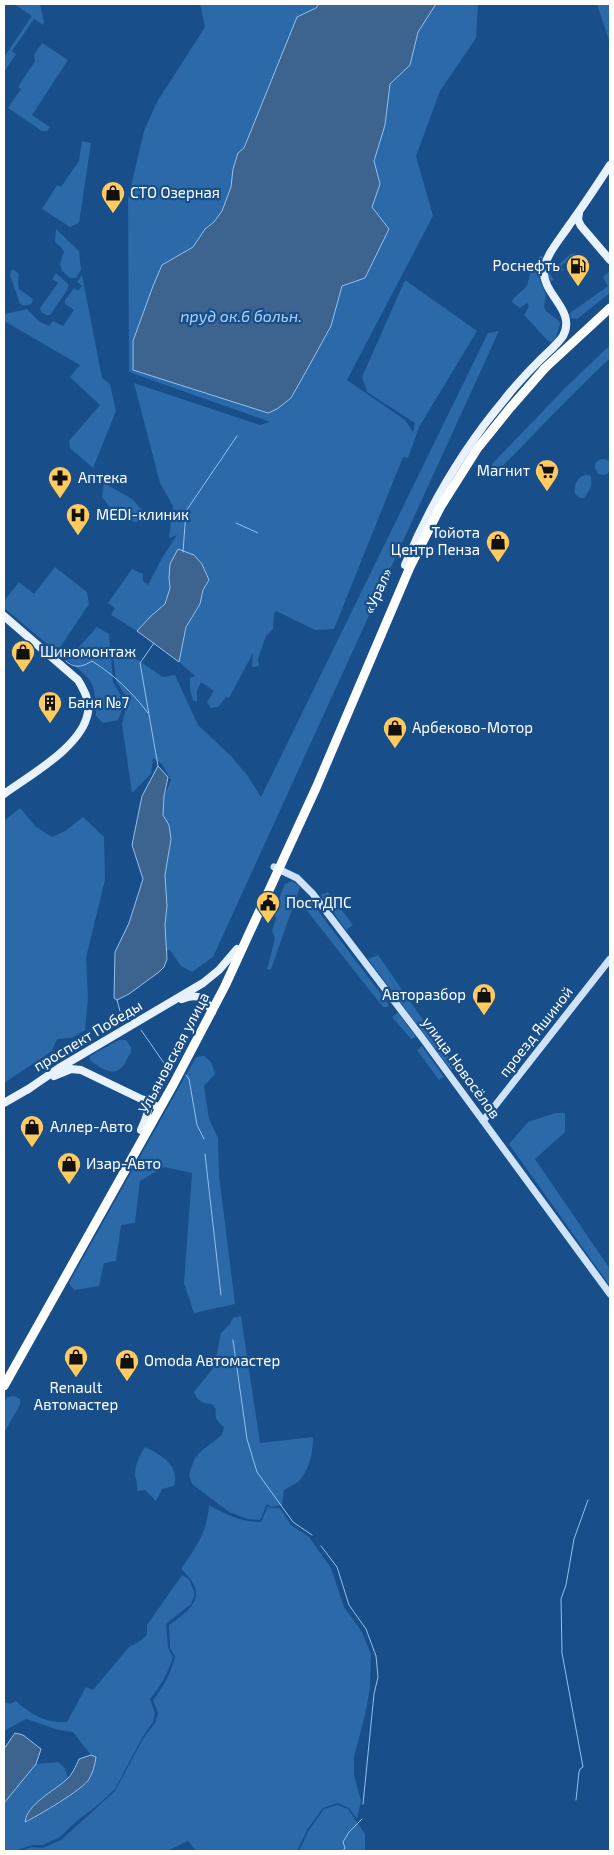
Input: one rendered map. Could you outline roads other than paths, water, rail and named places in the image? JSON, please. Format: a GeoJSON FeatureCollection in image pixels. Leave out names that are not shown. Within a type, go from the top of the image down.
{"type":"FeatureCollection","features":[{"type":"Feature","properties":{"kind":"highway","name":"«Урал»"},"geometry":{"type":"LineString","coordinates":[[277,868],[405,565],[443,493],[489,425],[542,364],[610,302]]}},
{"type":"Feature","properties":{"kind":"highway","name":"«Урал»"},"geometry":{"type":"LineString","coordinates":[[269,884],[410,567],[447,495],[477,449],[528,386],[610,308]]}},
{"type":"Feature","properties":{"kind":"highway","name":"Ульяновская улица"},"geometry":{"type":"LineString","coordinates":[[210,1008],[269,884]]}},
{"type":"Feature","properties":{"kind":"highway","name":"Ульяновская улица"},"geometry":{"type":"LineString","coordinates":[[4,1386],[210,1008],[269,884]]}},
{"type":"Feature","properties":{"kind":"highway","name":"Ульяновская улица"},"geometry":{"type":"LineString","coordinates":[[4,1376],[141,1130],[157,1107]]}},
{"type":"Feature","properties":{"kind":"main road"},"geometry":{"type":"LineString","coordinates":[[405,565],[418,532],[435,499],[466,450],[502,402],[564,334],[567,324],[565,315],[548,287],[544,272],[552,251],[610,165]]}},
{"type":"Feature","properties":{"kind":"main road"},"geometry":{"type":"LineString","coordinates":[[579,211],[578,220],[581,226],[610,260]]}},
{"type":"Feature","properties":{"kind":"main road"},"geometry":{"type":"LineString","coordinates":[[4,616],[78,680],[86,693],[88,711],[84,728],[73,743],[4,794]]}},
{"type":"Feature","properties":{"kind":"main road","name":"проспект Победы"},"geometry":{"type":"LineString","coordinates":[[27,1090],[83,1053],[164,1007],[211,977],[237,949]]}},
{"type":"Feature","properties":{"kind":"main road","name":"проспект Победы"},"geometry":{"type":"LineString","coordinates":[[164,1007],[193,996],[202,998],[210,1008]]}},
{"type":"Feature","properties":{"kind":"main road"},"geometry":{"type":"LineString","coordinates":[[83,1053],[79,1062],[82,1067],[92,1074]]}},
{"type":"Feature","properties":{"kind":"main road","name":"проспект Победы"},"geometry":{"type":"LineString","coordinates":[[4,1103],[66,1070],[76,1069],[92,1074],[157,1107]]}},
{"type":"Feature","properties":{"kind":"main road"},"geometry":{"type":"LineString","coordinates":[[141,1130],[148,1108],[148,1104],[144,1100]]}},
{"type":"Feature","properties":{"kind":"street","name":"улица Новосёлов"},"geometry":{"type":"LineString","coordinates":[[277,868],[300,880],[313,894],[610,1294]]}},
{"type":"Feature","properties":{"kind":"street","name":"проезд Яшиной"},"geometry":{"type":"LineString","coordinates":[[483,1121],[610,959]]}},
{"type":"Feature","properties":{"kind":"water","name":"пруд ок.6 больн."},"geometry":{"type":"Polygon","coordinates":[[[319,4],[436,4],[418,32],[410,65],[390,84],[385,125],[374,161],[380,184],[372,207],[389,229],[365,278],[342,286],[331,326],[291,398],[277,409],[268,413],[133,370],[133,341],[162,265],[193,247],[205,229],[214,222],[222,211],[231,187],[233,169],[238,153],[244,148],[297,17],[316,8],[319,4]]]}},
{"type":"Feature","properties":{"kind":"water"},"geometry":{"type":"Polygon","coordinates":[[[178,549],[194,555],[202,564],[209,580],[203,590],[200,604],[186,627],[179,662],[137,631],[165,604],[170,588],[170,564],[178,549]]]}},
{"type":"Feature","properties":{"kind":"water"},"geometry":{"type":"Polygon","coordinates":[[[158,766],[168,777],[163,815],[169,825],[171,839],[165,875],[167,959],[164,967],[159,972],[129,994],[117,1000],[114,998],[115,952],[129,923],[143,879],[132,845],[142,796],[158,766]]]}},
{"type":"Feature","properties":{"kind":"water"},"geometry":{"type":"Polygon","coordinates":[[[15,1733],[23,1735],[41,1749],[36,1764],[4,1803],[4,1749],[15,1733]]]}},
{"type":"Feature","properties":{"kind":"water"},"geometry":{"type":"Polygon","coordinates":[[[91,1755],[96,1757],[95,1763],[92,1774],[85,1784],[39,1815],[25,1822],[31,1809],[68,1778],[79,1759],[91,1755]]]}},
{"type":"Feature","properties":{"kind":"waterway"},"geometry":{"type":"LineString","coordinates":[[183,552],[186,511],[237,436]]}},
{"type":"Feature","properties":{"kind":"waterway"},"geometry":{"type":"LineString","coordinates":[[236,523],[258,533]]}},
{"type":"Feature","properties":{"kind":"waterway"},"geometry":{"type":"LineString","coordinates":[[154,643],[140,663],[158,766]]}},
{"type":"Feature","properties":{"kind":"waterway"},"geometry":{"type":"LineString","coordinates":[[66,661],[72,665],[79,666],[92,661],[122,684],[148,713]]}},
{"type":"Feature","properties":{"kind":"waterway"},"geometry":{"type":"LineString","coordinates":[[117,1000],[120,1011]]}},
{"type":"Feature","properties":{"kind":"waterway"},"geometry":{"type":"LineString","coordinates":[[141,1030],[164,1063],[169,1066]]}},
{"type":"Feature","properties":{"kind":"waterway"},"geometry":{"type":"LineString","coordinates":[[186,1075],[189,1079],[197,1125],[204,1139]]}},
{"type":"Feature","properties":{"kind":"waterway"},"geometry":{"type":"LineString","coordinates":[[205,1154],[221,1295]]}},
{"type":"Feature","properties":{"kind":"waterway"},"geometry":{"type":"LineString","coordinates":[[233,1340],[247,1439],[257,1472],[293,1522],[312,1535]]}},
{"type":"Feature","properties":{"kind":"waterway"},"geometry":{"type":"LineString","coordinates":[[576,1800],[579,1772],[583,1767],[562,1653],[561,1599],[566,1585],[574,1539],[588,1500]]}},
{"type":"Feature","properties":{"kind":"waterway"},"geometry":{"type":"LineString","coordinates":[[321,1546],[337,1567],[349,1605],[366,1629],[376,1656],[378,1677],[374,1694],[363,1804]]}},
{"type":"Feature","properties":{"kind":"waterway"},"geometry":{"type":"LineString","coordinates":[[343,1851],[345,1848],[343,1842],[349,1832],[362,1819]]}},
{"type":"Feature","properties":{"kind":"place","name":"СТО Озерная"},"geometry":{"type":"Point","coordinates":[113,214]}},
{"type":"Feature","properties":{"kind":"place","name":"Роснефть"},"geometry":{"type":"Point","coordinates":[578,287]}},
{"type":"Feature","properties":{"kind":"place","name":"Магнит"},"geometry":{"type":"Point","coordinates":[547,492]}},
{"type":"Feature","properties":{"kind":"place","name":"Аптека"},"geometry":{"type":"Point","coordinates":[60,499]}},
{"type":"Feature","properties":{"kind":"place","name":"MEDI-клиник"},"geometry":{"type":"Point","coordinates":[78,536]}},
{"type":"Feature","properties":{"kind":"place","name":"Тойота Центр Пенза"},"geometry":{"type":"Point","coordinates":[498,563]}},
{"type":"Feature","properties":{"kind":"place","name":"Шиномонтаж"},"geometry":{"type":"Point","coordinates":[23,673]}},
{"type":"Feature","properties":{"kind":"place","name":"Баня №7"},"geometry":{"type":"Point","coordinates":[50,724]}},
{"type":"Feature","properties":{"kind":"place","name":"Арбеково-Мотор"},"geometry":{"type":"Point","coordinates":[395,749]}},
{"type":"Feature","properties":{"kind":"place","name":"Пост ДПС"},"geometry":{"type":"Point","coordinates":[268,924]}},
{"type":"Feature","properties":{"kind":"place","name":"Авторазбор"},"geometry":{"type":"Point","coordinates":[484,1016]}},
{"type":"Feature","properties":{"kind":"place","name":"Аллер-Авто"},"geometry":{"type":"Point","coordinates":[32,1148]}},
{"type":"Feature","properties":{"kind":"place","name":"Изар-Авто"},"geometry":{"type":"Point","coordinates":[69,1185]}},
{"type":"Feature","properties":{"kind":"place","name":"Renault Автомастер"},"geometry":{"type":"Point","coordinates":[76,1378]}},
{"type":"Feature","properties":{"kind":"place","name":"Omoda Автомастер"},"geometry":{"type":"Point","coordinates":[127,1382]}}]}
